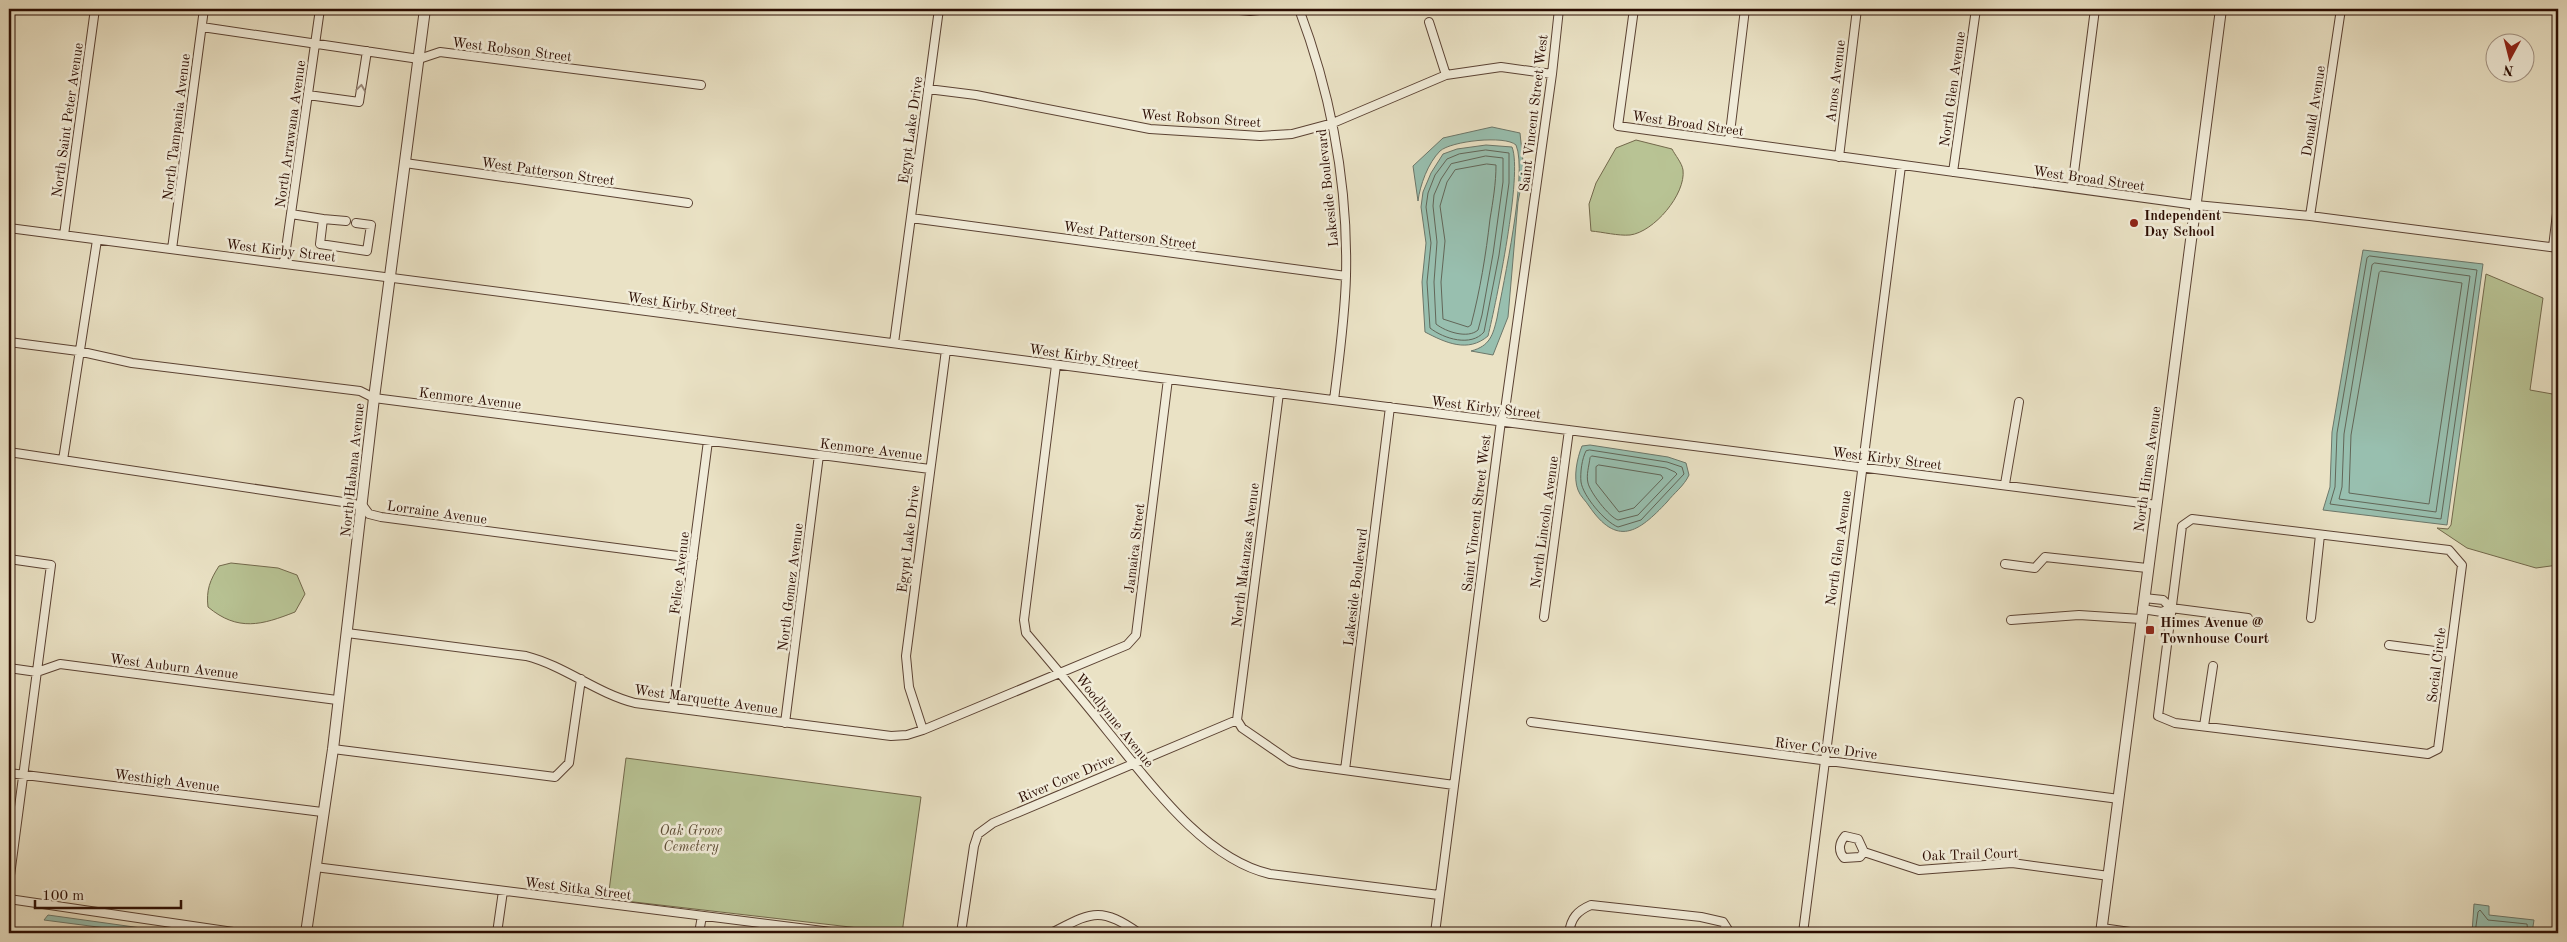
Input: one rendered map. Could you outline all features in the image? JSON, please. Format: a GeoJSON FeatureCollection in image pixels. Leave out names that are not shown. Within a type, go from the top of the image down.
{"type":"FeatureCollection","features":[{"type":"Feature","properties":{"kind":"street","name":"North Saint Peter Avenue"},"geometry":{"type":"LineString","coordinates":[[64,236],[95,9]]}},
{"type":"Feature","properties":{"kind":"street","name":"North Tampania Avenue"},"geometry":{"type":"LineString","coordinates":[[172,249],[204,9]]}},
{"type":"Feature","properties":{"kind":"street","name":"North Arrawana Avenue"},"geometry":{"type":"LineString","coordinates":[[284,263],[320,9]]}},
{"type":"Feature","properties":{"kind":"street","name":"North Habana Avenue"},"geometry":{"type":"LineString","coordinates":[[306,933],[347,633],[374,398],[425,9]]}},
{"type":"Feature","properties":{"kind":"street","name":"Egypt Lake Drive"},"geometry":{"type":"LineString","coordinates":[[894,344],[938,9]]}},
{"type":"Feature","properties":{"kind":"street"},"geometry":{"type":"LineString","coordinates":[[1229,9],[1250,11],[1269,9]]}},
{"type":"Feature","properties":{"kind":"street","name":"Lakeside Boulevard"},"geometry":{"type":"LineString","coordinates":[[1299,9],[1315,55],[1333,123],[1345,223],[1346,276],[1334,400]]}},
{"type":"Feature","properties":{"kind":"street","name":"Saint Vincent Street West"},"geometry":{"type":"LineString","coordinates":[[1435,933],[1500,421],[1505,410],[1552,74],[1559,9]]}},
{"type":"Feature","properties":{"kind":"street","name":"West Broad Street"},"geometry":{"type":"LineString","coordinates":[[1634,9],[1618,126],[2196,205],[2310,216],[2556,247]]}},
{"type":"Feature","properties":{"kind":"street"},"geometry":{"type":"LineString","coordinates":[[1729,141],[1745,9]]}},
{"type":"Feature","properties":{"kind":"street","name":"Amos Avenue"},"geometry":{"type":"LineString","coordinates":[[1838,157],[1857,9]]}},
{"type":"Feature","properties":{"kind":"street","name":"North Glen Avenue"},"geometry":{"type":"LineString","coordinates":[[1953,172],[1976,9]]}},
{"type":"Feature","properties":{"kind":"street"},"geometry":{"type":"LineString","coordinates":[[2072,188],[2095,9]]}},
{"type":"Feature","properties":{"kind":"street","name":"North Himes Avenue"},"geometry":{"type":"LineString","coordinates":[[2101,931],[2147,568],[2157,505],[2222,9]]}},
{"type":"Feature","properties":{"kind":"street","name":"Donald Avenue"},"geometry":{"type":"LineString","coordinates":[[2310,216],[2341,9]]}},
{"type":"Feature","properties":{"kind":"street"},"geometry":{"type":"LineString","coordinates":[[1429,22],[1446,75]]}},
{"type":"Feature","properties":{"kind":"street","name":"West Robson Street"},"geometry":{"type":"LineString","coordinates":[[202,27],[419,59],[440,52],[701,85]]}},
{"type":"Feature","properties":{"kind":"street"},"geometry":{"type":"LineString","coordinates":[[308,95],[359,102],[367,51]]}},
{"type":"Feature","properties":{"kind":"street","name":"West Robson Street"},"geometry":{"type":"LineString","coordinates":[[928,89],[976,96],[1120,124],[1201,134],[1260,136],[1284,134],[1333,123],[1446,75],[1501,67],[1552,74]]}},
{"type":"Feature","properties":{"kind":"street","name":"West Patterson Street"},"geometry":{"type":"LineString","coordinates":[[405,163],[688,203]]}},
{"type":"Feature","properties":{"kind":"street","name":"North Glen Avenue"},"geometry":{"type":"LineString","coordinates":[[1803,933],[1901,166]]}},
{"type":"Feature","properties":{"kind":"street"},"geometry":{"type":"LineString","coordinates":[[2556,247],[2558,205]]}},
{"type":"Feature","properties":{"kind":"street"},"geometry":{"type":"LineString","coordinates":[[291,214],[346,221]]}},
{"type":"Feature","properties":{"kind":"street","name":"West Patterson Street"},"geometry":{"type":"LineString","coordinates":[[911,218],[1346,276]]}},
{"type":"Feature","properties":{"kind":"street"},"geometry":{"type":"LineString","coordinates":[[323,219],[320,244],[367,251],[370,225],[356,223]]}},
{"type":"Feature","properties":{"kind":"street","name":"West Kirby Street"},"geometry":{"type":"LineString","coordinates":[[9,228],[1168,380],[1862,468],[2005,484],[2157,505]]}},
{"type":"Feature","properties":{"kind":"street"},"geometry":{"type":"LineString","coordinates":[[63,460],[78,351],[97,240]]}},
{"type":"Feature","properties":{"kind":"street","name":"Kenmore Avenue"},"geometry":{"type":"LineString","coordinates":[[9,342],[78,351],[132,364],[360,391],[374,398],[930,470]]}},
{"type":"Feature","properties":{"kind":"street","name":"Egypt Lake Drive"},"geometry":{"type":"LineString","coordinates":[[922,730],[909,687],[906,656],[946,350]]}},
{"type":"Feature","properties":{"kind":"street","name":"Woodlynne Avenue"},"geometry":{"type":"LineString","coordinates":[[1056,365],[1024,620],[1026,633],[1178,817],[1197,833],[1256,871],[1440,895]]}},
{"type":"Feature","properties":{"kind":"street","name":"Jamaica Street"},"geometry":{"type":"LineString","coordinates":[[1060,673],[1127,645],[1136,635],[1168,380]]}},
{"type":"Feature","properties":{"kind":"street","name":"North Matanzas Avenue"},"geometry":{"type":"LineString","coordinates":[[1237,720],[1278,393]]}},
{"type":"Feature","properties":{"kind":"street"},"geometry":{"type":"LineString","coordinates":[[2005,484],[2019,402]]}},
{"type":"Feature","properties":{"kind":"street","name":"Lakeside Boulevard"},"geometry":{"type":"LineString","coordinates":[[1346,770],[1390,407]]}},
{"type":"Feature","properties":{"kind":"street","name":"North Lincoln Avenue"},"geometry":{"type":"LineString","coordinates":[[1544,618],[1569,430]]}},
{"type":"Feature","properties":{"kind":"street","name":"Felice Avenue"},"geometry":{"type":"LineString","coordinates":[[673,708],[708,441]]}},
{"type":"Feature","properties":{"kind":"street","name":"Lorraine Avenue"},"geometry":{"type":"LineString","coordinates":[[9,452],[363,506],[369,514],[381,517],[693,558]]}},
{"type":"Feature","properties":{"kind":"street","name":"North Gomez Avenue"},"geometry":{"type":"LineString","coordinates":[[785,722],[819,455]]}},
{"type":"Feature","properties":{"kind":"street","name":"Social Circle"},"geometry":{"type":"LineString","coordinates":[[2192,518],[2449,550],[2462,565],[2438,749],[2428,754],[2174,723],[2158,716],[2171,608],[2182,526],[2192,518]]}},
{"type":"Feature","properties":{"kind":"street"},"geometry":{"type":"LineString","coordinates":[[2311,618],[2320,534]]}},
{"type":"Feature","properties":{"kind":"street"},"geometry":{"type":"LineString","coordinates":[[2004,564],[2035,568],[2045,557],[2147,568]]}},
{"type":"Feature","properties":{"kind":"street"},"geometry":{"type":"LineString","coordinates":[[9,560],[51,565],[9,883]]}},
{"type":"Feature","properties":{"kind":"street"},"geometry":{"type":"LineString","coordinates":[[2144,598],[2163,600],[2171,608]]}},
{"type":"Feature","properties":{"kind":"street"},"geometry":{"type":"LineString","coordinates":[[2011,620],[2079,614],[2141,614],[2162,612],[2171,608],[2248,618]]}},
{"type":"Feature","properties":{"kind":"street","name":"West Marquette Avenue"},"geometry":{"type":"LineString","coordinates":[[347,633],[526,656],[544,660],[616,698],[673,708],[891,736],[907,735],[922,730],[1060,673]]}},
{"type":"Feature","properties":{"kind":"street"},"geometry":{"type":"LineString","coordinates":[[2389,645],[2450,654]]}},
{"type":"Feature","properties":{"kind":"street","name":"West Auburn Avenue"},"geometry":{"type":"LineString","coordinates":[[9,668],[37,672],[60,664],[337,700]]}},
{"type":"Feature","properties":{"kind":"street"},"geometry":{"type":"LineString","coordinates":[[2204,726],[2213,666]]}},
{"type":"Feature","properties":{"kind":"street"},"geometry":{"type":"LineString","coordinates":[[332,749],[555,777],[569,763],[581,679]]}},
{"type":"Feature","properties":{"kind":"street"},"geometry":{"type":"LineString","coordinates":[[1237,720],[1242,728],[1290,761],[1300,764],[1454,785]]}},
{"type":"Feature","properties":{"kind":"street","name":"River Cove Drive"},"geometry":{"type":"LineString","coordinates":[[961,933],[974,846],[978,834],[993,823],[1237,720]]}},
{"type":"Feature","properties":{"kind":"street","name":"River Cove Drive"},"geometry":{"type":"LineString","coordinates":[[1531,722],[2118,799]]}},
{"type":"Feature","properties":{"kind":"street","name":"Westhigh Avenue"},"geometry":{"type":"LineString","coordinates":[[9,773],[322,812]]}},
{"type":"Feature","properties":{"kind":"street","name":"Oak Trail Court"},"geometry":{"type":"LineString","coordinates":[[1864,852],[1919,870],[2012,862],[2109,876]]}},
{"type":"Feature","properties":{"kind":"street","name":"West Sitka Street"},"geometry":{"type":"LineString","coordinates":[[315,867],[838,933]]}},
{"type":"Feature","properties":{"kind":"street"},"geometry":{"type":"LineString","coordinates":[[497,933],[503,891]]}},
{"type":"Feature","properties":{"kind":"street"},"geometry":{"type":"LineString","coordinates":[[9,898],[240,933]]}},
{"type":"Feature","properties":{"kind":"street"},"geometry":{"type":"LineString","coordinates":[[1569,933],[1570,924],[1578,911],[1591,904],[1701,917],[1723,922],[1730,933]]}},
{"type":"Feature","properties":{"kind":"street"},"geometry":{"type":"LineString","coordinates":[[1050,933],[1085,916],[1096,913],[1126,924],[1139,933]]}},
{"type":"Feature","properties":{"kind":"street"},"geometry":{"type":"LineString","coordinates":[[699,933],[702,916]]}},
{"type":"Feature","properties":{"kind":"street"},"geometry":{"type":"LineString","coordinates":[[2101,931],[2137,933]]}},
{"type":"Feature","properties":{"kind":"green space"},"geometry":{"type":"Polygon","coordinates":[[[1636,140],[1672,149],[1683,170],[1683,180],[1679,190],[1667,210],[1649,227],[1639,232],[1625,235],[1591,231],[1589,204],[1596,183],[1616,148],[1636,140]]]}},
{"type":"Feature","properties":{"kind":"green space"},"geometry":{"type":"Polygon","coordinates":[[[2486,274],[2543,298],[2530,390],[2558,395],[2558,565],[2536,568],[2467,548],[2437,528],[2448,529],[2451,525],[2486,274]]]}},
{"type":"Feature","properties":{"kind":"green space"},"geometry":{"type":"Polygon","coordinates":[[[231,563],[278,568],[297,575],[305,594],[295,612],[261,623],[250,624],[230,620],[208,607],[208,590],[213,576],[219,566],[231,563]]]}},
{"type":"Feature","properties":{"kind":"green space","name":"Oak Grove Cemetery"},"geometry":{"type":"Polygon","coordinates":[[[626,758],[921,797],[902,933],[608,899],[626,758]]]}},
{"type":"Feature","properties":{"kind":"water"},"geometry":{"type":"Polygon","coordinates":[[[1492,127],[1520,133],[1524,171],[1518,202],[1508,317],[1493,355],[1471,351],[1487,343],[1494,330],[1497,318],[1517,203],[1519,159],[1516,145],[1501,140],[1478,140],[1446,147],[1440,151],[1428,168],[1418,201],[1413,166],[1443,138],[1492,127]]]}},
{"type":"Feature","properties":{"kind":"water"},"geometry":{"type":"Polygon","coordinates":[[[1486,145],[1512,147],[1514,162],[1511,210],[1497,296],[1488,336],[1473,344],[1449,343],[1425,332],[1422,282],[1426,243],[1421,207],[1423,192],[1431,173],[1443,154],[1457,149],[1486,145]]]}},
{"type":"Feature","properties":{"kind":"water"},"geometry":{"type":"Polygon","coordinates":[[[2363,250],[2483,264],[2447,525],[2323,510],[2330,487],[2332,432],[2363,250]]]}},
{"type":"Feature","properties":{"kind":"water"},"geometry":{"type":"Polygon","coordinates":[[[1590,445],[1668,457],[1686,463],[1689,475],[1679,489],[1647,521],[1637,528],[1628,531],[1618,531],[1599,519],[1578,490],[1576,468],[1579,456],[1582,446],[1590,445]]]}},
{"type":"Feature","properties":{"kind":"water"},"geometry":{"type":"Polygon","coordinates":[[[2474,904],[2489,906],[2489,915],[2534,920],[2532,933],[2472,933],[2474,904]]]}},
{"type":"Feature","properties":{"kind":"water"},"geometry":{"type":"Polygon","coordinates":[[[48,915],[163,931],[162,933],[144,933],[44,920],[48,915]]]}},
{"type":"Feature","properties":{"kind":"place","name":"Independent Day School"},"geometry":{"type":"Point","coordinates":[2134,223]}},
{"type":"Feature","properties":{"kind":"place","name":"Himes Avenue @ Townhouse Court"},"geometry":{"type":"Point","coordinates":[2150,630]}}]}
